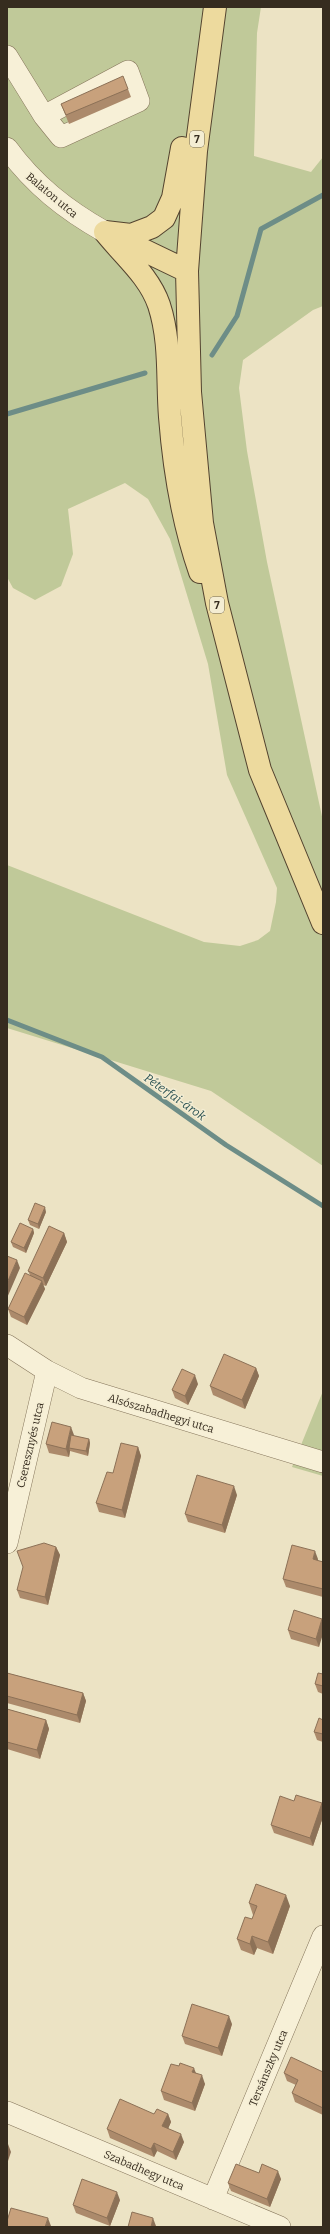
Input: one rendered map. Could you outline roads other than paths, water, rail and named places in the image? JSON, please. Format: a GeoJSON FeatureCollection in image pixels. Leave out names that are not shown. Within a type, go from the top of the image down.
{"type":"FeatureCollection","features":[{"type":"Feature","properties":{"kind":"main road"},"geometry":{"type":"LineString","coordinates":[[105,232],[131,235],[152,227],[164,218],[173,198],[194,58],[205,7]]}},
{"type":"Feature","properties":{"kind":"main road","name":"7"},"geometry":{"type":"LineString","coordinates":[[215,7],[197,136],[187,271],[190,392],[202,522],[217,603],[260,770],[323,923]]}},
{"type":"Feature","properties":{"kind":"main road"},"geometry":{"type":"LineString","coordinates":[[105,232],[187,271]]}},
{"type":"Feature","properties":{"kind":"main road"},"geometry":{"type":"LineString","coordinates":[[105,232],[126,258],[145,276],[159,305],[166,333],[170,417],[189,541],[201,575],[217,603]]}},
{"type":"Feature","properties":{"kind":"street"},"geometry":{"type":"LineString","coordinates":[[7,56],[44,116]]}},
{"type":"Feature","properties":{"kind":"street","name":"Balaton utca"},"geometry":{"type":"LineString","coordinates":[[7,148],[22,169],[50,196],[76,216],[105,232]]}},
{"type":"Feature","properties":{"kind":"street","name":"Alsószabadhegyi utca"},"geometry":{"type":"LineString","coordinates":[[7,1345],[47,1371],[81,1388],[323,1462]]}},
{"type":"Feature","properties":{"kind":"street","name":"Cseresznyés utca"},"geometry":{"type":"LineString","coordinates":[[7,1543],[47,1371]]}},
{"type":"Feature","properties":{"kind":"street","name":"Tersánszky utca"},"geometry":{"type":"LineString","coordinates":[[213,2199],[323,1936]]}},
{"type":"Feature","properties":{"kind":"street","name":"Szabadhegy utca"},"geometry":{"type":"LineString","coordinates":[[7,2112],[280,2227]]}},
{"type":"Feature","properties":{"kind":"waterway"},"geometry":{"type":"LineString","coordinates":[[212,355],[237,316],[261,229],[323,195]]}},
{"type":"Feature","properties":{"kind":"waterway"},"geometry":{"type":"LineString","coordinates":[[7,414],[145,373]]}},
{"type":"Feature","properties":{"kind":"waterway","name":"Péterfai-árok"},"geometry":{"type":"LineString","coordinates":[[7,1020],[102,1057],[226,1145],[323,1206]]}}]}
